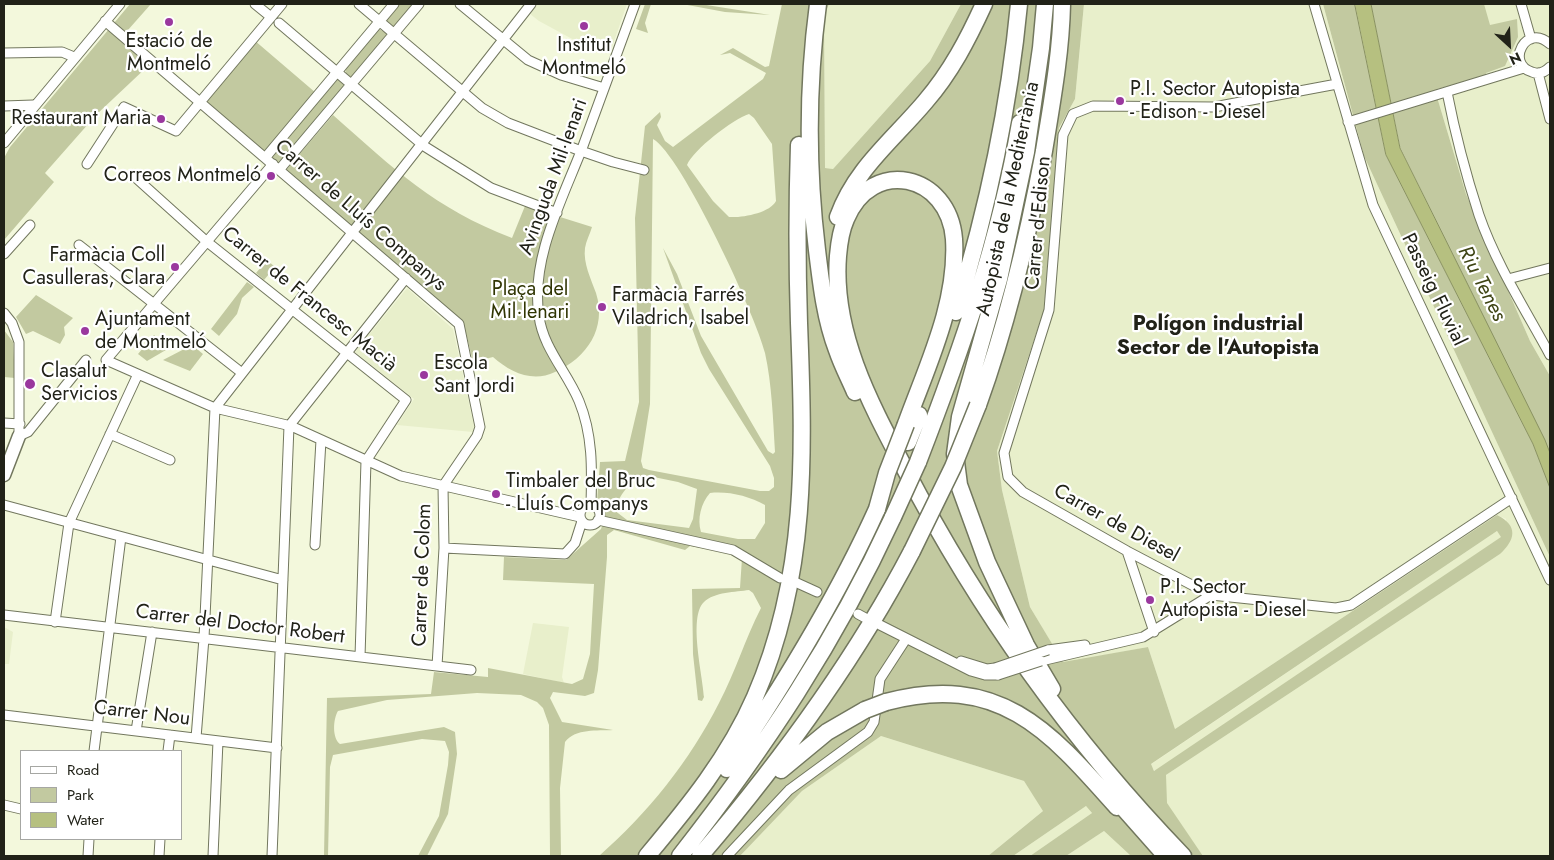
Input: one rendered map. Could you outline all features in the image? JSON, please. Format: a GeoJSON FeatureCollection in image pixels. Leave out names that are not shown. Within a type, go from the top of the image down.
{"type":"FeatureCollection","features":[{"type":"Feature","properties":{"kind":"highway"},"geometry":{"type":"LineString","coordinates":[[647,856],[682,814],[716,767],[754,699],[772,652],[793,565],[801,502],[802,461],[798,182],[804,65],[812,4]]}},
{"type":"Feature","properties":{"kind":"highway"},"geometry":{"type":"LineString","coordinates":[[818,4],[809,77],[808,118],[812,209],[828,319],[836,350],[918,516],[974,611],[1049,716],[1144,833]]}},
{"type":"Feature","properties":{"kind":"highway"},"geometry":{"type":"LineString","coordinates":[[849,378],[833,316],[830,289],[831,246],[842,204],[859,174],[925,102],[948,72],[965,45],[984,4]]}},
{"type":"Feature","properties":{"kind":"highway"},"geometry":{"type":"LineString","coordinates":[[661,856],[723,775],[774,698],[845,575],[908,442],[948,334],[982,222],[1004,124],[1019,4]]}},
{"type":"Feature","properties":{"kind":"highway"},"geometry":{"type":"LineString","coordinates":[[680,856],[758,753],[814,668],[855,596],[918,462],[970,323],[996,234],[1026,92],[1035,4]]}},
{"type":"Feature","properties":{"kind":"highway"},"geometry":{"type":"LineString","coordinates":[[1045,4],[1042,48],[1026,152],[999,279],[960,418],[955,454],[956,470],[967,509],[986,562],[1026,645],[1063,708],[1126,795]]}},
{"type":"Feature","properties":{"kind":"highway","name":"Autopista de la Mediterrània"},"geometry":{"type":"LineString","coordinates":[[700,856],[730,821],[814,713],[865,636],[912,551],[953,467],[978,405],[1003,330],[1029,226],[1055,83],[1062,4]]}},
{"type":"Feature","properties":{"kind":"highway"},"geometry":{"type":"LineString","coordinates":[[877,509],[887,473],[906,424],[947,304],[953,272],[954,239],[947,211],[935,194],[915,182],[896,180],[876,185],[859,199],[846,218],[842,234],[838,283],[841,315],[859,373],[884,428],[925,507],[964,574],[1033,679],[1102,768],[1182,856]]}},
{"type":"Feature","properties":{"kind":"highway"},"geometry":{"type":"LineString","coordinates":[[730,821],[804,750],[827,732],[866,710],[886,702],[919,695],[964,696],[991,702],[1020,713],[1064,748],[1121,811],[1166,856]]}},
{"type":"Feature","properties":{"kind":"street"},"geometry":{"type":"LineString","coordinates":[[4,143],[33,105],[120,4]]}},
{"type":"Feature","properties":{"kind":"street"},"geometry":{"type":"LineString","coordinates":[[255,4],[271,17]]}},
{"type":"Feature","properties":{"kind":"street"},"geometry":{"type":"LineString","coordinates":[[87,164],[124,107],[176,131],[282,4]]}},
{"type":"Feature","properties":{"kind":"street"},"geometry":{"type":"LineString","coordinates":[[359,4],[482,108],[508,123],[581,151],[612,162],[644,170]]}},
{"type":"Feature","properties":{"kind":"street"},"geometry":{"type":"LineString","coordinates":[[272,164],[337,72],[394,4]]}},
{"type":"Feature","properties":{"kind":"street"},"geometry":{"type":"LineString","coordinates":[[419,4],[352,85],[272,164],[106,360],[215,408],[289,426],[401,476],[581,519],[590,525],[598,520],[733,550],[780,578]]}},
{"type":"Feature","properties":{"kind":"street"},"geometry":{"type":"LineString","coordinates":[[460,4],[528,60],[561,75],[604,88]]}},
{"type":"Feature","properties":{"kind":"street"},"geometry":{"type":"LineString","coordinates":[[196,738],[204,638],[215,408],[531,4]]}},
{"type":"Feature","properties":{"kind":"street","name":"Avinguda Mil·lenari"},"geometry":{"type":"LineString","coordinates":[[591,505],[591,441],[578,401],[546,341],[539,318],[536,297],[539,272],[557,213],[635,4]]}},
{"type":"Feature","properties":{"kind":"street","name":"Passeig Fluvial"},"geometry":{"type":"LineString","coordinates":[[1314,4],[1373,205],[1550,580]]}},
{"type":"Feature","properties":{"kind":"street"},"geometry":{"type":"LineString","coordinates":[[1521,4],[1530,39]]}},
{"type":"Feature","properties":{"kind":"street","name":"Carrer de Lluís Companys"},"geometry":{"type":"LineString","coordinates":[[105,21],[459,324],[480,427],[477,436],[443,486]]}},
{"type":"Feature","properties":{"kind":"street"},"geometry":{"type":"LineString","coordinates":[[279,24],[421,144],[491,188],[557,213]]}},
{"type":"Feature","properties":{"kind":"street"},"geometry":{"type":"LineString","coordinates":[[1524,68],[1520,60],[1520,51],[1525,42],[1530,39],[1549,41]]}},
{"type":"Feature","properties":{"kind":"street"},"geometry":{"type":"LineString","coordinates":[[4,53],[62,52],[74,57]]}},
{"type":"Feature","properties":{"kind":"street"},"geometry":{"type":"LineString","coordinates":[[1348,122],[1524,68],[1538,73],[1550,67]]}},
{"type":"Feature","properties":{"kind":"street"},"geometry":{"type":"LineString","coordinates":[[1538,73],[1550,119]]}},
{"type":"Feature","properties":{"kind":"street","name":"Carrer d'Edison"},"geometry":{"type":"LineString","coordinates":[[1008,478],[1004,453],[1049,310],[1063,135],[1072,114],[1093,106],[1214,107],[1337,84]]}},
{"type":"Feature","properties":{"kind":"street"},"geometry":{"type":"LineString","coordinates":[[1447,92],[1454,129],[1480,216],[1508,279],[1550,355]]}},
{"type":"Feature","properties":{"kind":"street"},"geometry":{"type":"LineString","coordinates":[[4,106],[33,105]]}},
{"type":"Feature","properties":{"kind":"street","name":"Carrer de Francesc Macià"},"geometry":{"type":"LineString","coordinates":[[136,178],[206,241],[406,400],[366,461]]}},
{"type":"Feature","properties":{"kind":"street"},"geometry":{"type":"LineString","coordinates":[[4,254],[30,225]]}},
{"type":"Feature","properties":{"kind":"street"},"geometry":{"type":"LineString","coordinates":[[80,245],[242,373]]}},
{"type":"Feature","properties":{"kind":"street"},"geometry":{"type":"LineString","coordinates":[[1508,279],[1550,268]]}},
{"type":"Feature","properties":{"kind":"street"},"geometry":{"type":"LineString","coordinates":[[272,856],[289,426],[406,278]]}},
{"type":"Feature","properties":{"kind":"street"},"geometry":{"type":"LineString","coordinates":[[4,313],[12,323],[19,342],[19,430],[4,475]]}},
{"type":"Feature","properties":{"kind":"street"},"geometry":{"type":"LineString","coordinates":[[4,423],[28,432],[86,360]]}},
{"type":"Feature","properties":{"kind":"street"},"geometry":{"type":"LineString","coordinates":[[55,622],[69,523],[138,374]]}},
{"type":"Feature","properties":{"kind":"street"},"geometry":{"type":"LineString","coordinates":[[110,434],[170,460]]}},
{"type":"Feature","properties":{"kind":"street"},"geometry":{"type":"LineString","coordinates":[[315,545],[321,440]]}},
{"type":"Feature","properties":{"kind":"street"},"geometry":{"type":"LineString","coordinates":[[360,657],[366,461]]}},
{"type":"Feature","properties":{"kind":"street","name":"Carrer de Diesel"},"geometry":{"type":"LineString","coordinates":[[1008,478],[1023,492],[1127,551],[1211,595]]}},
{"type":"Feature","properties":{"kind":"street","name":"Carrer de Colom"},"geometry":{"type":"LineString","coordinates":[[437,666],[444,548],[443,486]]}},
{"type":"Feature","properties":{"kind":"street"},"geometry":{"type":"LineString","coordinates":[[880,625],[942,656],[996,671],[1108,644],[1135,640],[1154,632],[1211,595],[1336,608],[1351,605],[1512,498]]}},
{"type":"Feature","properties":{"kind":"street"},"geometry":{"type":"LineString","coordinates":[[4,505],[283,580]]}},
{"type":"Feature","properties":{"kind":"street"},"geometry":{"type":"LineString","coordinates":[[444,548],[565,554],[575,543],[582,508],[591,505],[599,512],[598,520]]}},
{"type":"Feature","properties":{"kind":"street"},"geometry":{"type":"LineString","coordinates":[[94,750],[121,537]]}},
{"type":"Feature","properties":{"kind":"street"},"geometry":{"type":"LineString","coordinates":[[1127,551],[1154,632]]}},
{"type":"Feature","properties":{"kind":"street"},"geometry":{"type":"LineString","coordinates":[[796,582],[817,592]]}},
{"type":"Feature","properties":{"kind":"street"},"geometry":{"type":"LineString","coordinates":[[858,614],[869,620]]}},
{"type":"Feature","properties":{"kind":"street","name":"Carrer del Doctor Robert"},"geometry":{"type":"LineString","coordinates":[[4,615],[471,670]]}},
{"type":"Feature","properties":{"kind":"street"},"geometry":{"type":"LineString","coordinates":[[136,731],[152,632]]}},
{"type":"Feature","properties":{"kind":"street"},"geometry":{"type":"LineString","coordinates":[[727,856],[789,790],[868,732],[874,722],[880,679],[906,639]]}},
{"type":"Feature","properties":{"kind":"street"},"geometry":{"type":"LineString","coordinates":[[996,671],[1048,650],[1089,644],[1108,644]]}},
{"type":"Feature","properties":{"kind":"street","name":"Carrer Nou"},"geometry":{"type":"LineString","coordinates":[[4,715],[276,748]]}},
{"type":"Feature","properties":{"kind":"street"},"geometry":{"type":"LineString","coordinates":[[168,750],[170,735]]}},
{"type":"Feature","properties":{"kind":"street"},"geometry":{"type":"LineString","coordinates":[[213,856],[218,741]]}},
{"type":"Feature","properties":{"kind":"street"},"geometry":{"type":"LineString","coordinates":[[4,805],[20,809]]}},
{"type":"Feature","properties":{"kind":"street"},"geometry":{"type":"LineString","coordinates":[[88,856],[89,840]]}},
{"type":"Feature","properties":{"kind":"street"},"geometry":{"type":"LineString","coordinates":[[159,856],[160,840]]}},
{"type":"Feature","properties":{"kind":"shaded area","name":"Institut Montmeló"},"geometry":{"type":"Polygon","coordinates":[[[537,4],[627,4],[610,53],[576,41],[539,21],[530,14],[537,4]]]}},
{"type":"Feature","properties":{"kind":"shaded area"},"geometry":{"type":"Polygon","coordinates":[[[829,4],[961,4],[930,61],[833,169],[825,168],[824,17],[829,4]]]}},
{"type":"Feature","properties":{"kind":"shaded area","name":"Polígon industrial Sector de l'Autopista"},"geometry":{"type":"Polygon","coordinates":[[[1084,4],[1323,4],[1364,156],[1550,557],[1550,856],[1203,856],[1166,803],[1166,775],[1500,554],[1506,519],[1497,515],[1175,729],[1148,647],[1063,663],[1030,607],[1002,490],[997,451],[1044,310],[1059,128],[1075,99],[1084,4]]]}},
{"type":"Feature","properties":{"kind":"shaded area"},"geometry":{"type":"Polygon","coordinates":[[[1431,4],[1550,4],[1550,376],[1530,341],[1466,194],[1437,97],[1431,4]]]}},
{"type":"Feature","properties":{"kind":"shaded area","name":"Escola Sant Jordi"},"geometry":{"type":"Polygon","coordinates":[[[407,288],[453,329],[474,426],[473,432],[397,425],[414,399],[355,352],[407,288]]]}},
{"type":"Feature","properties":{"kind":"shaded area"},"geometry":{"type":"Polygon","coordinates":[[[1497,531],[1502,537],[1155,771],[1150,765],[1497,531]]]}},
{"type":"Feature","properties":{"kind":"shaded area"},"geometry":{"type":"Polygon","coordinates":[[[533,623],[569,627],[562,677],[564,683],[523,674],[533,623]]]}},
{"type":"Feature","properties":{"kind":"shaded area"},"geometry":{"type":"Polygon","coordinates":[[[4,627],[13,632],[9,664],[4,664],[4,627]]]}},
{"type":"Feature","properties":{"kind":"shaded area"},"geometry":{"type":"Polygon","coordinates":[[[881,736],[1024,781],[1044,810],[988,856],[740,856],[802,791],[881,736]]]}},
{"type":"Feature","properties":{"kind":"shaded area"},"geometry":{"type":"Polygon","coordinates":[[[1086,806],[1092,813],[1030,856],[1013,856],[1086,806]]]}},
{"type":"Feature","properties":{"kind":"shaded area"},"geometry":{"type":"Polygon","coordinates":[[[1104,831],[1131,856],[1066,856],[1104,831]]]}},
{"type":"Feature","properties":{"kind":"green space"},"geometry":{"type":"Polygon","coordinates":[[[130,4],[151,4],[120,39],[148,66],[97,114],[45,173],[54,182],[4,240],[4,158],[10,147],[130,4]]]}},
{"type":"Feature","properties":{"kind":"green space"},"geometry":{"type":"Polygon","coordinates":[[[398,4],[415,4],[393,27],[388,25],[386,21],[398,4]]]}},
{"type":"Feature","properties":{"kind":"green space"},"geometry":{"type":"Polygon","coordinates":[[[645,4],[651,4],[645,23],[648,33],[636,29],[645,4]]]}},
{"type":"Feature","properties":{"kind":"green space"},"geometry":{"type":"Polygon","coordinates":[[[682,4],[700,4],[770,15],[725,12],[682,4]]]}},
{"type":"Feature","properties":{"kind":"green space"},"geometry":{"type":"Polygon","coordinates":[[[782,4],[829,4],[824,17],[825,168],[833,169],[930,61],[961,4],[1084,4],[1075,99],[1059,128],[1044,310],[997,451],[1002,490],[1030,607],[1063,662],[1148,647],[1175,729],[1497,515],[1504,519],[1512,528],[1509,544],[1500,554],[1166,775],[1167,803],[1203,856],[1131,856],[1104,831],[1066,856],[1030,856],[1092,813],[1086,806],[1013,856],[988,856],[1043,811],[1024,781],[881,736],[802,791],[740,856],[599,856],[651,804],[681,766],[725,692],[761,608],[753,593],[749,590],[719,594],[704,602],[699,610],[697,620],[704,697],[702,701],[698,700],[693,654],[692,589],[740,588],[742,558],[735,554],[690,546],[685,550],[614,530],[607,535],[598,670],[594,693],[585,696],[553,692],[550,698],[562,722],[613,730],[581,732],[565,742],[560,788],[561,856],[550,856],[549,725],[543,708],[537,702],[521,695],[477,693],[387,700],[338,711],[334,728],[337,741],[340,744],[444,727],[455,732],[457,754],[448,814],[427,856],[418,856],[439,816],[448,765],[449,752],[445,741],[422,739],[333,755],[330,767],[328,856],[324,856],[327,698],[431,694],[434,672],[488,677],[488,668],[572,684],[583,679],[590,654],[594,584],[503,580],[504,557],[566,560],[601,529],[606,514],[597,502],[600,462],[625,461],[639,402],[635,218],[645,126],[660,112],[661,117],[657,125],[665,141],[673,147],[763,79],[766,73],[730,53],[720,55],[733,48],[765,67],[769,66],[782,4]],[[749,114],[724,128],[705,144],[697,151],[687,165],[713,201],[729,217],[748,216],[762,212],[776,201],[772,144],[754,118],[749,114]],[[653,139],[650,404],[641,461],[643,468],[760,491],[769,491],[774,487],[774,478],[770,466],[709,369],[701,353],[663,248],[677,274],[701,336],[768,451],[773,454],[775,452],[771,390],[765,353],[759,334],[733,274],[699,204],[666,151],[653,139]],[[644,475],[626,489],[614,510],[627,520],[689,528],[693,519],[697,489],[678,482],[644,475]],[[710,493],[704,501],[700,517],[701,532],[738,539],[755,539],[765,523],[765,505],[752,499],[731,494],[710,493]],[[1497,531],[1151,764],[1154,771],[1501,537],[1497,531]]]}},
{"type":"Feature","properties":{"kind":"green space"},"geometry":{"type":"Polygon","coordinates":[[[1323,4],[1355,4],[1386,155],[1533,444],[1550,487],[1550,557],[1364,156],[1323,4]]]}},
{"type":"Feature","properties":{"kind":"green space"},"geometry":{"type":"Polygon","coordinates":[[[1371,4],[1484,4],[1490,25],[1517,19],[1518,37],[1505,66],[1486,73],[1486,76],[1437,89],[1437,97],[1466,194],[1530,341],[1550,376],[1550,453],[1400,147],[1371,4]]]}},
{"type":"Feature","properties":{"kind":"green space"},"geometry":{"type":"Polygon","coordinates":[[[379,29],[386,33],[386,38],[352,77],[346,75],[345,66],[379,29]]]}},
{"type":"Feature","properties":{"kind":"green space"},"geometry":{"type":"Polygon","coordinates":[[[254,40],[316,93],[266,154],[203,100],[254,40]]]}},
{"type":"Feature","properties":{"kind":"green space"},"geometry":{"type":"Polygon","coordinates":[[[337,78],[344,82],[343,89],[281,162],[276,163],[271,158],[337,78]]]}},
{"type":"Feature","properties":{"kind":"green space","name":"Plaça del Mil·lenari"},"geometry":{"type":"Polygon","coordinates":[[[333,115],[416,186],[460,214],[484,226],[512,238],[525,206],[592,227],[586,245],[585,259],[596,293],[599,318],[592,340],[585,350],[566,366],[555,372],[538,376],[530,376],[514,371],[493,357],[473,362],[463,321],[286,170],[333,115]]]}},
{"type":"Feature","properties":{"kind":"green space"},"geometry":{"type":"Polygon","coordinates":[[[267,260],[275,267],[264,280],[256,273],[267,260]]]}},
{"type":"Feature","properties":{"kind":"green space"},"geometry":{"type":"Polygon","coordinates":[[[247,282],[254,287],[242,298],[237,314],[219,336],[211,329],[247,282]]]}},
{"type":"Feature","properties":{"kind":"green space"},"geometry":{"type":"Polygon","coordinates":[[[36,295],[73,318],[64,327],[65,335],[60,344],[33,331],[26,334],[16,317],[36,295]]]}},
{"type":"Feature","properties":{"kind":"green space"},"geometry":{"type":"Polygon","coordinates":[[[4,330],[13,342],[15,378],[4,377],[4,330]]]}},
{"type":"Feature","properties":{"kind":"green space"},"geometry":{"type":"Polygon","coordinates":[[[154,335],[171,347],[147,361],[138,354],[154,335]]]}},
{"type":"Feature","properties":{"kind":"green space"},"geometry":{"type":"Polygon","coordinates":[[[192,345],[203,354],[190,371],[163,360],[192,345]]]}},
{"type":"Feature","properties":{"kind":"water"},"geometry":{"type":"Polygon","coordinates":[[[1355,4],[1371,4],[1400,148],[1545,440],[1550,453],[1550,488],[1533,444],[1386,155],[1355,4]]]}},
{"type":"Feature","properties":{"kind":"place","name":"Estació de Montmeló"},"geometry":{"type":"Point","coordinates":[169,22]}},
{"type":"Feature","properties":{"kind":"place","name":"Institut Montmeló"},"geometry":{"type":"Point","coordinates":[584,26]}},
{"type":"Feature","properties":{"kind":"place","name":"P.I. Sector Autopista - Edison - Diesel"},"geometry":{"type":"Point","coordinates":[1120,101]}},
{"type":"Feature","properties":{"kind":"place","name":"Restaurant Maria"},"geometry":{"type":"Point","coordinates":[161,119]}},
{"type":"Feature","properties":{"kind":"place","name":"Correos Montmeló"},"geometry":{"type":"Point","coordinates":[271,176]}},
{"type":"Feature","properties":{"kind":"place","name":"Farmàcia Coll Casulleras, Clara"},"geometry":{"type":"Point","coordinates":[175,267]}},
{"type":"Feature","properties":{"kind":"place","name":"Farmàcia Farrés Viladrich, Isabel"},"geometry":{"type":"Point","coordinates":[602,307]}},
{"type":"Feature","properties":{"kind":"place","name":"Ajuntament de Montmeló"},"geometry":{"type":"Point","coordinates":[85,331]}},
{"type":"Feature","properties":{"kind":"place","name":"Escola Sant Jordi"},"geometry":{"type":"Point","coordinates":[424,375]}},
{"type":"Feature","properties":{"kind":"place","name":"Clasalut Servicios"},"geometry":{"type":"Point","coordinates":[30,384]}},
{"type":"Feature","properties":{"kind":"place","name":"Timbaler del Bruc - Lluís Companys"},"geometry":{"type":"Point","coordinates":[496,494]}},
{"type":"Feature","properties":{"kind":"place","name":"P.I. Sector Autopista - Diesel"},"geometry":{"type":"Point","coordinates":[1150,600]}},
{"type":"Feature","properties":{"kind":"district","name":"Polígon industrial Sector de l'Autopista"},"geometry":{"type":"Point","coordinates":[1218,337]}},
{"type":"Feature","properties":{"kind":"water label","name":"Riu Tenes"},"geometry":{"type":"Point","coordinates":[1481,284]}}]}
